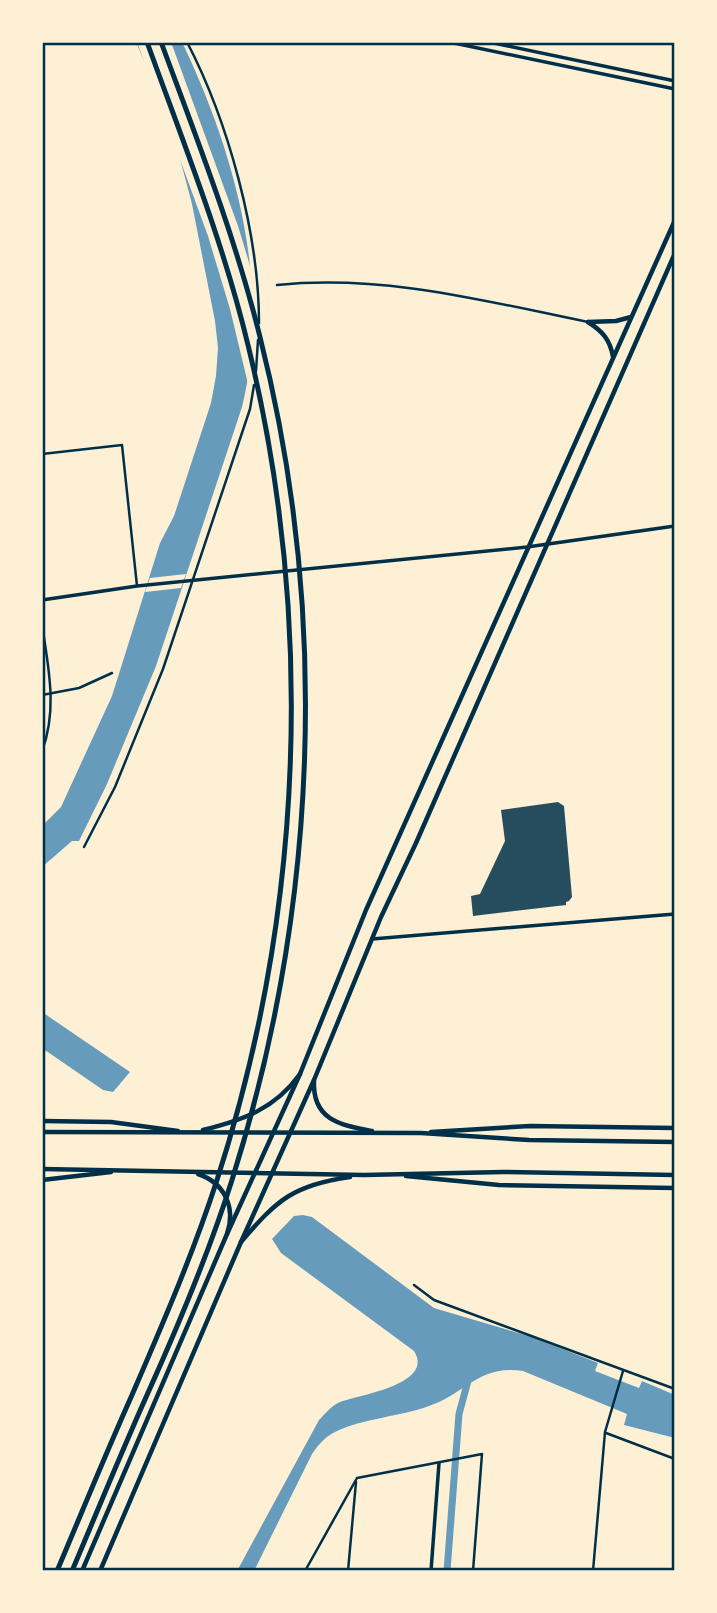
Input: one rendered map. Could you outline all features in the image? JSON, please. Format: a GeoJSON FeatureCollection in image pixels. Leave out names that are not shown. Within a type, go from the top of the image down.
{"type":"FeatureCollection","features":[{"type":"Feature","properties":{"kind":"highway"},"geometry":{"type":"LineString","coordinates":[[57,1571],[180,1284],[222,1163],[246,1077],[266,989],[281,888],[289,799],[292,697],[289,608],[279,507],[264,418],[228,270],[147,42]]}},
{"type":"Feature","properties":{"kind":"highway"},"geometry":{"type":"LineString","coordinates":[[72,1571],[193,1290],[243,1143],[279,991],[292,915],[303,800],[306,723],[303,607],[296,530],[278,416],[261,340],[237,254],[161,42]]}},
{"type":"Feature","properties":{"kind":"main road"},"geometry":{"type":"LineString","coordinates":[[82,1571],[227,1234],[300,1074],[366,910],[675,220]]}},
{"type":"Feature","properties":{"kind":"main road"},"geometry":{"type":"LineString","coordinates":[[100,1571],[241,1242],[314,1080],[372,939],[675,253]]}},
{"type":"Feature","properties":{"kind":"main road"},"geometry":{"type":"LineString","coordinates":[[588,322],[615,321],[632,316]]}},
{"type":"Feature","properties":{"kind":"main road"},"geometry":{"type":"LineString","coordinates":[[588,322],[607,339],[613,358]]}},
{"type":"Feature","properties":{"kind":"main road"},"geometry":{"type":"LineString","coordinates":[[196,1132],[258,1113],[285,1092],[300,1074]]}},
{"type":"Feature","properties":{"kind":"main road"},"geometry":{"type":"LineString","coordinates":[[314,1080],[317,1102],[330,1119],[343,1125],[383,1133]]}},
{"type":"Feature","properties":{"kind":"main road"},"geometry":{"type":"LineString","coordinates":[[42,1121],[111,1122],[196,1132],[273,1133],[421,1133],[530,1126],[675,1128]]}},
{"type":"Feature","properties":{"kind":"main road"},"geometry":{"type":"LineString","coordinates":[[42,1132],[183,1131]]}},
{"type":"Feature","properties":{"kind":"main road"},"geometry":{"type":"LineString","coordinates":[[421,1133],[529,1140],[675,1142]]}},
{"type":"Feature","properties":{"kind":"main road"},"geometry":{"type":"LineString","coordinates":[[42,1169],[364,1175],[503,1172],[675,1175]]}},
{"type":"Feature","properties":{"kind":"main road"},"geometry":{"type":"LineString","coordinates":[[42,1180],[114,1171]]}},
{"type":"Feature","properties":{"kind":"main road"},"geometry":{"type":"LineString","coordinates":[[194,1172],[216,1183],[226,1195],[231,1219],[227,1234]]}},
{"type":"Feature","properties":{"kind":"main road"},"geometry":{"type":"LineString","coordinates":[[241,1242],[271,1208],[294,1192],[316,1183],[364,1175]]}},
{"type":"Feature","properties":{"kind":"main road"},"geometry":{"type":"LineString","coordinates":[[401,1175],[499,1185],[675,1188]]}},
{"type":"Feature","properties":{"kind":"street"},"geometry":{"type":"LineString","coordinates":[[84,847],[115,788],[163,669],[250,409],[257,363],[259,316],[251,241],[232,161],[211,96],[187,42]]}},
{"type":"Feature","properties":{"kind":"street"},"geometry":{"type":"LineString","coordinates":[[449,42],[675,89]]}},
{"type":"Feature","properties":{"kind":"street"},"geometry":{"type":"LineString","coordinates":[[489,42],[675,81]]}},
{"type":"Feature","properties":{"kind":"street"},"geometry":{"type":"LineString","coordinates":[[277,285],[335,281],[392,284],[588,322]]}},
{"type":"Feature","properties":{"kind":"street"},"geometry":{"type":"LineString","coordinates":[[42,454],[122,444],[137,586]]}},
{"type":"Feature","properties":{"kind":"street"},"geometry":{"type":"LineString","coordinates":[[42,600],[137,586],[546,545],[675,526]]}},
{"type":"Feature","properties":{"kind":"street"},"geometry":{"type":"LineString","coordinates":[[42,624],[51,694],[51,720],[42,751]]}},
{"type":"Feature","properties":{"kind":"street"},"geometry":{"type":"LineString","coordinates":[[42,695],[79,688],[111,673]]}},
{"type":"Feature","properties":{"kind":"street"},"geometry":{"type":"LineString","coordinates":[[372,939],[675,914]]}},
{"type":"Feature","properties":{"kind":"street"},"geometry":{"type":"LineString","coordinates":[[414,1285],[434,1300],[675,1389]]}},
{"type":"Feature","properties":{"kind":"street"},"geometry":{"type":"LineString","coordinates":[[593,1571],[605,1432],[623,1370]]}},
{"type":"Feature","properties":{"kind":"street"},"geometry":{"type":"LineString","coordinates":[[605,1432],[675,1458]]}},
{"type":"Feature","properties":{"kind":"street"},"geometry":{"type":"LineString","coordinates":[[357,1478],[482,1454],[473,1571]]}},
{"type":"Feature","properties":{"kind":"street"},"geometry":{"type":"LineString","coordinates":[[431,1571],[439,1463]]}},
{"type":"Feature","properties":{"kind":"street"},"geometry":{"type":"LineString","coordinates":[[305,1571],[357,1478]]}},
{"type":"Feature","properties":{"kind":"street"},"geometry":{"type":"LineString","coordinates":[[348,1571],[357,1478]]}},
{"type":"Feature","properties":{"kind":"water"},"geometry":{"type":"Polygon","coordinates":[[[136,42],[182,42],[218,129],[243,220],[250,267],[253,314],[250,361],[242,407],[156,666],[107,784],[79,841],[72,841],[42,867],[42,826],[61,807],[112,696],[160,543],[174,516],[211,403],[216,376],[218,348],[215,321],[192,204],[179,155],[136,42]]]}},
{"type":"Feature","properties":{"kind":"water"},"geometry":{"type":"Polygon","coordinates":[[[42,1012],[130,1072],[113,1092],[103,1090],[42,1048],[42,1012]]]}},
{"type":"Feature","properties":{"kind":"water"},"geometry":{"type":"Polygon","coordinates":[[[294,1216],[312,1217],[434,1308],[532,1337],[598,1363],[595,1371],[639,1388],[642,1381],[675,1395],[675,1438],[624,1425],[627,1414],[523,1371],[495,1372],[429,1406],[358,1424],[328,1436],[312,1454],[254,1571],[237,1571],[319,1420],[340,1402],[405,1380],[414,1372],[418,1362],[414,1351],[281,1253],[272,1239],[294,1216]]]}},
{"type":"Feature","properties":{"kind":"pier"},"geometry":{"type":"Polygon","coordinates":[[[137,42],[171,42],[238,226],[257,289],[258,334],[250,392],[230,309],[208,236],[137,42]]]}},
{"type":"Feature","properties":{"kind":"pier"},"geometry":{"type":"Polygon","coordinates":[[[186,574],[181,588],[145,592],[150,578],[186,574]]]}},
{"type":"Feature","properties":{"kind":"building"},"geometry":{"type":"Polygon","coordinates":[[[558,802],[564,806],[572,897],[566,905],[473,916],[471,896],[480,894],[505,841],[501,810],[558,802]]]}},
{"type":"Feature","properties":{"kind":"waterway"},"geometry":{"type":"LineString","coordinates":[[447,1571],[459,1414],[469,1377]]}}]}
